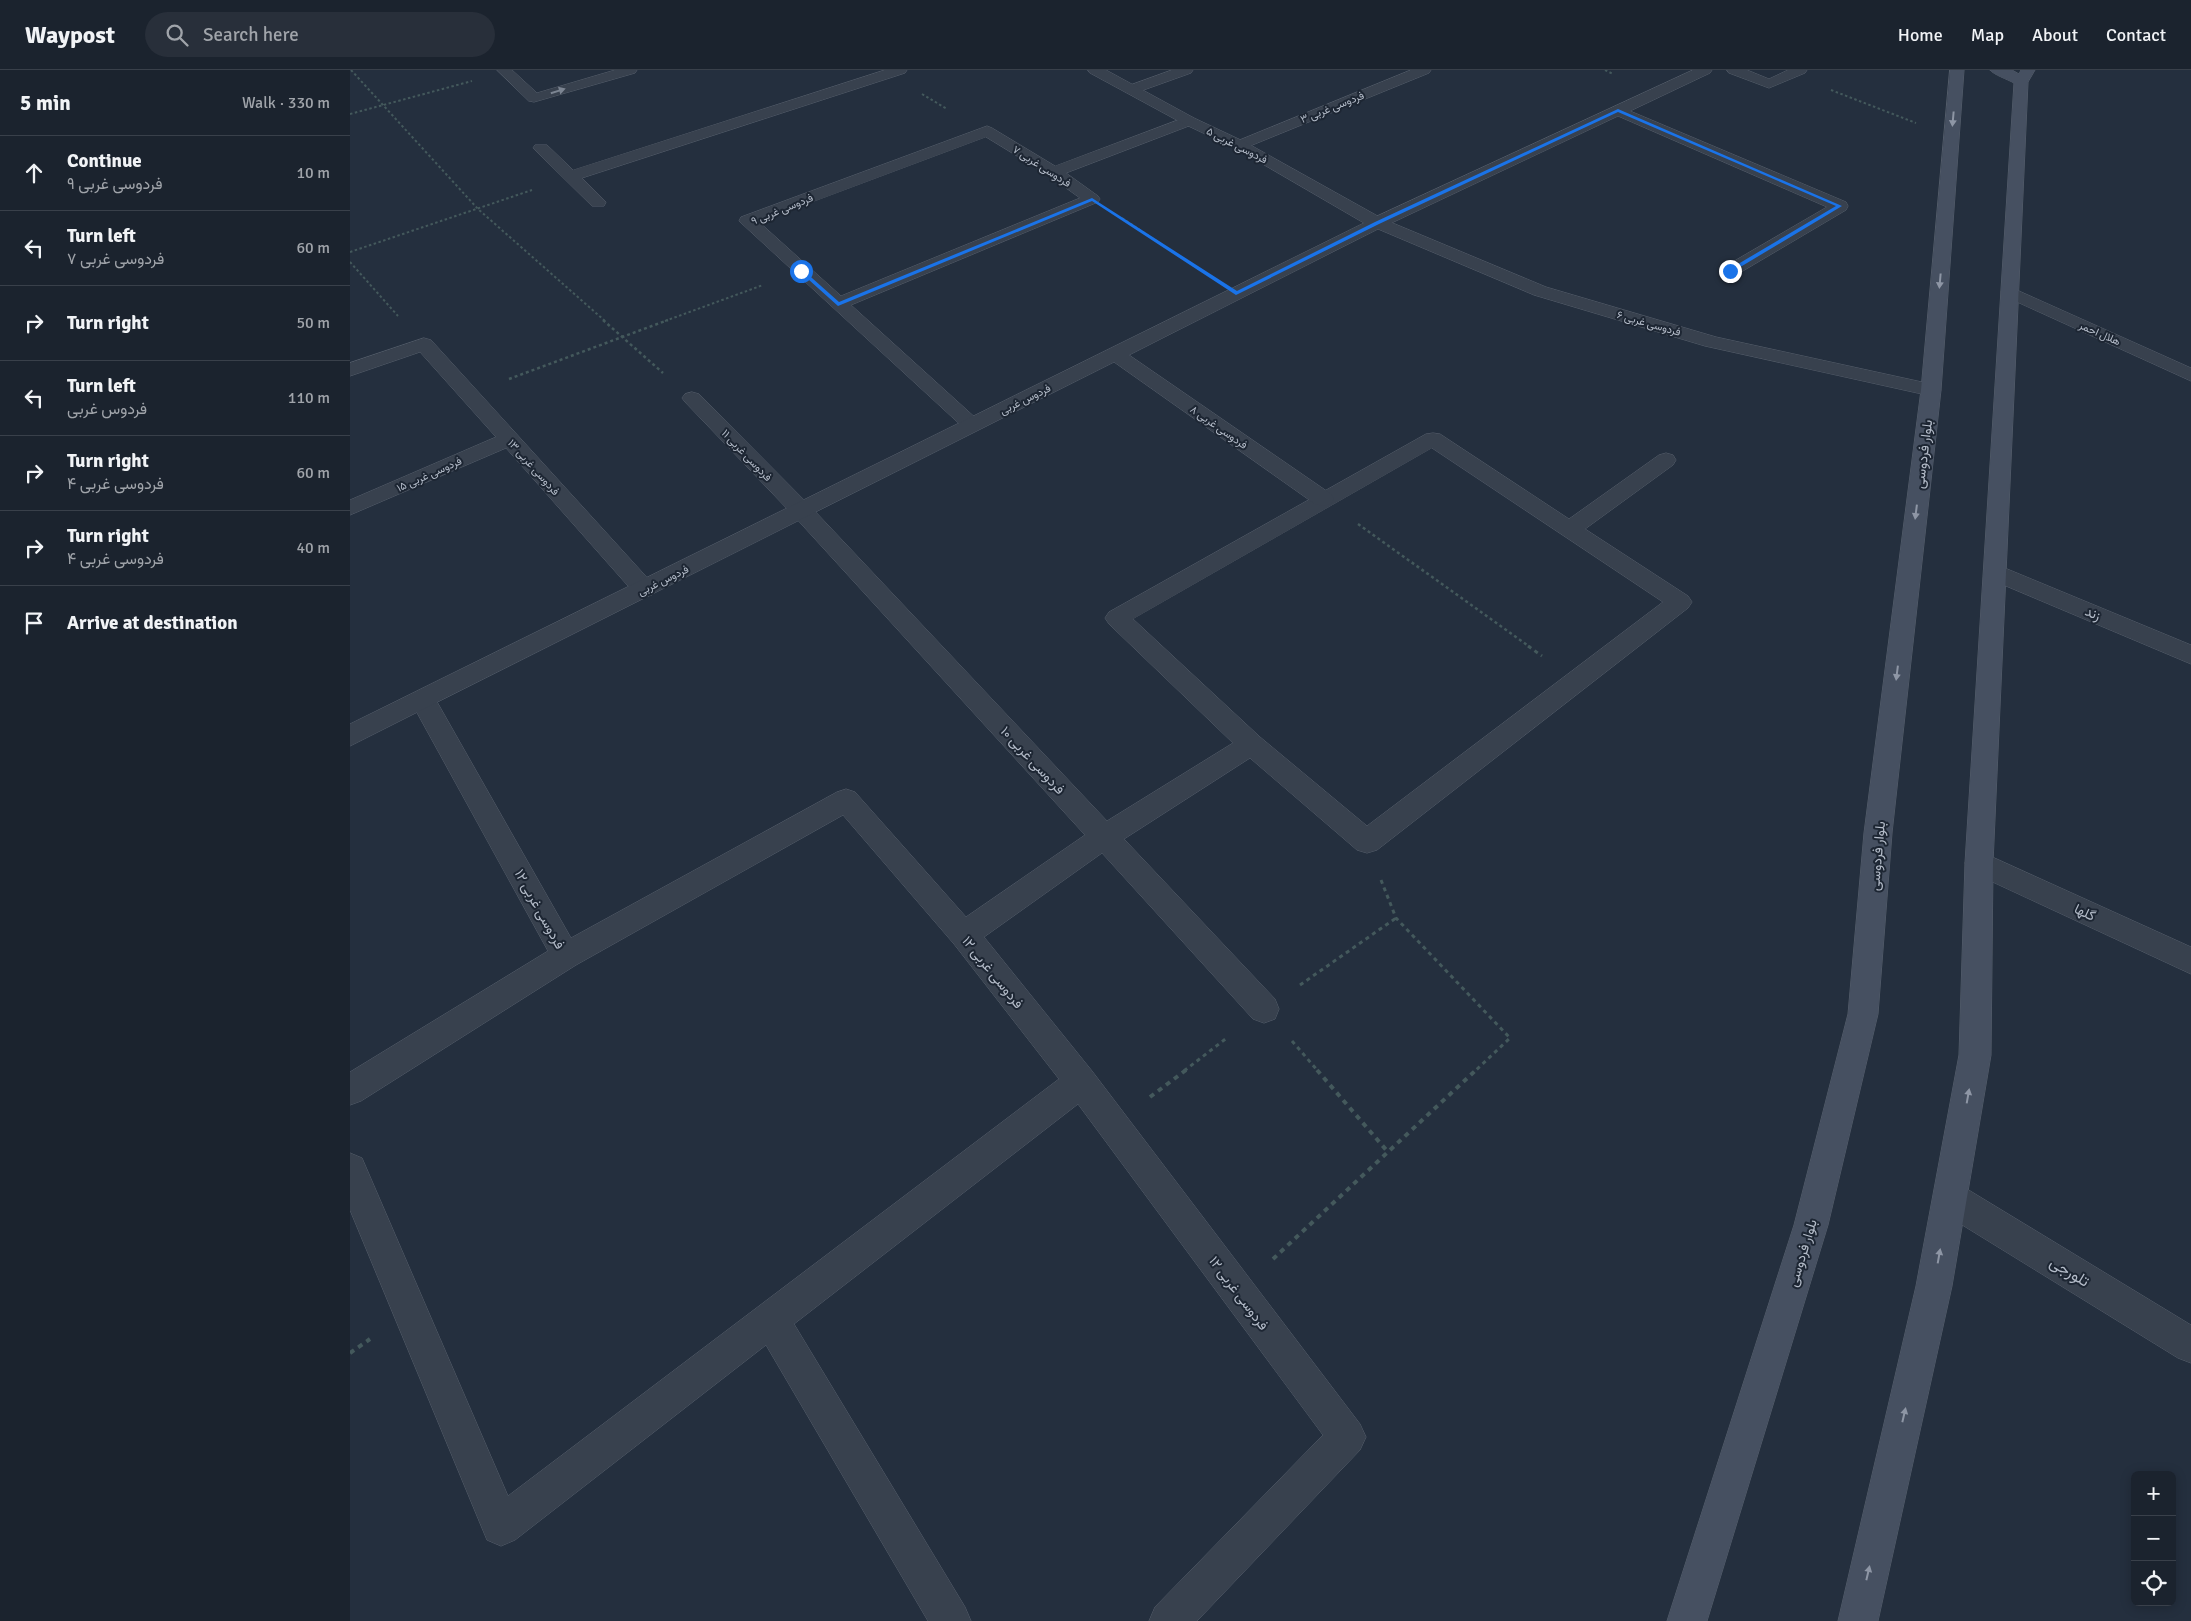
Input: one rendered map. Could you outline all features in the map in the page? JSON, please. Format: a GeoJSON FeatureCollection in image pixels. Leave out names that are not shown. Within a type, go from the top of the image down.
{"type":"FeatureCollection","features":[{"type":"Feature","properties":{"kind":"main road","name":"بلوار فردوسی"},"geometry":{"type":"LineString","coordinates":[[1687,1621],[1811,1225],[1863,1014],[1878,833],[1930,390],[1957,70]]}},
{"type":"Feature","properties":{"kind":"main road"},"geometry":{"type":"LineString","coordinates":[[1858,1621],[1934,1286],[1975,1055],[1979,863],[2010,292],[2015,74]]}},
{"type":"Feature","properties":{"kind":"street"},"geometry":{"type":"LineString","coordinates":[[505,71],[534,98],[630,70]]}},
{"type":"Feature","properties":{"kind":"street","name":"فردوسی غربی ۵"},"geometry":{"type":"LineString","coordinates":[[1095,70],[1189,121],[1240,145],[1377,223]]}},
{"type":"Feature","properties":{"kind":"street"},"geometry":{"type":"LineString","coordinates":[[1133,90],[1186,70]]}},
{"type":"Feature","properties":{"kind":"street","name":"فردوسی غربی ۳"},"geometry":{"type":"LineString","coordinates":[[1240,145],[1424,70]]}},
{"type":"Feature","properties":{"kind":"street","name":"فردوس غربی"},"geometry":{"type":"LineString","coordinates":[[350,736],[1377,223],[1705,70]]}},
{"type":"Feature","properties":{"kind":"street"},"geometry":{"type":"LineString","coordinates":[[1734,70],[1769,84],[1795,72]]}},
{"type":"Feature","properties":{"kind":"street"},"geometry":{"type":"LineString","coordinates":[[570,176],[889,71]]}},
{"type":"Feature","properties":{"kind":"street"},"geometry":{"type":"LineString","coordinates":[[1618,111],[1840,206],[1730,271]]}},
{"type":"Feature","properties":{"kind":"street"},"geometry":{"type":"LineString","coordinates":[[1054,172],[1189,121]]}},
{"type":"Feature","properties":{"kind":"street","name":"فردوسی غربی ۷"},"geometry":{"type":"LineString","coordinates":[[987,131],[1054,172],[1092,199]]}},
{"type":"Feature","properties":{"kind":"street","name":"فردوسی غربی ۹"},"geometry":{"type":"LineString","coordinates":[[972,425],[747,221],[987,131]]}},
{"type":"Feature","properties":{"kind":"street"},"geometry":{"type":"LineString","coordinates":[[541,148],[598,202]]}},
{"type":"Feature","properties":{"kind":"street","name":"فردوسی غربی ۷"},"geometry":{"type":"LineString","coordinates":[[838,304],[1092,199]]}},
{"type":"Feature","properties":{"kind":"street","name":"فردوسی غربی ۶"},"geometry":{"type":"LineString","coordinates":[[1377,223],[1540,291],[1712,342],[1930,390]]}},
{"type":"Feature","properties":{"kind":"street","name":"هلال احمر"},"geometry":{"type":"LineString","coordinates":[[2010,292],[2191,375]]}},
{"type":"Feature","properties":{"kind":"street"},"geometry":{"type":"LineString","coordinates":[[350,370],[424,344]]}},
{"type":"Feature","properties":{"kind":"street","name":"فردوسی غربی ۱۳"},"geometry":{"type":"LineString","coordinates":[[424,344],[644,589]]}},
{"type":"Feature","properties":{"kind":"street","name":"فردوسی غربی ۸"},"geometry":{"type":"LineString","coordinates":[[1115,354],[1323,499]]}},
{"type":"Feature","properties":{"kind":"street","name":"فردوسی غربی ۱۱"},"geometry":{"type":"LineString","coordinates":[[692,398],[802,511]]}},
{"type":"Feature","properties":{"kind":"street"},"geometry":{"type":"LineString","coordinates":[[1433,438],[1570,529],[1680,602],[1366,842],[1251,744],[1117,618],[1433,438]]}},
{"type":"Feature","properties":{"kind":"street","name":"فردوسی غربی ۱۵"},"geometry":{"type":"LineString","coordinates":[[350,508],[509,439]]}},
{"type":"Feature","properties":{"kind":"street"},"geometry":{"type":"LineString","coordinates":[[1570,529],[1666,460]]}},
{"type":"Feature","properties":{"kind":"street","name":"فردوسی غربی ۱۰"},"geometry":{"type":"LineString","coordinates":[[802,511],[1264,1009]]}},
{"type":"Feature","properties":{"kind":"street","name":"زند"},"geometry":{"type":"LineString","coordinates":[[1995,572],[2191,654]]}},
{"type":"Feature","properties":{"kind":"street","name":"فردوسی غربی ۱۲"},"geometry":{"type":"LineString","coordinates":[[423,700],[566,956],[846,800],[964,935],[1081,1082],[1347,1437],[1169,1621]]}},
{"type":"Feature","properties":{"kind":"street"},"geometry":{"type":"LineString","coordinates":[[964,935],[1104,837],[1251,744]]}},
{"type":"Feature","properties":{"kind":"street","name":"گلها"},"geometry":{"type":"LineString","coordinates":[[1979,863],[2191,961]]}},
{"type":"Feature","properties":{"kind":"street"},"geometry":{"type":"LineString","coordinates":[[350,1090],[566,956]]}},
{"type":"Feature","properties":{"kind":"street"},"geometry":{"type":"LineString","coordinates":[[350,1170],[500,1526],[1081,1082]]}},
{"type":"Feature","properties":{"kind":"street","name":"تلورجی"},"geometry":{"type":"LineString","coordinates":[[1950,1198],[2191,1344]]}},
{"type":"Feature","properties":{"kind":"street"},"geometry":{"type":"LineString","coordinates":[[771,1319],[951,1621]]}},
{"type":"Feature","properties":{"kind":"path"},"geometry":{"type":"LineString","coordinates":[[351,70],[478,209],[692,398]]}},
{"type":"Feature","properties":{"kind":"path"},"geometry":{"type":"LineString","coordinates":[[350,114],[505,71]]}},
{"type":"Feature","properties":{"kind":"path"},"geometry":{"type":"LineString","coordinates":[[889,71],[987,131]]}},
{"type":"Feature","properties":{"kind":"path"},"geometry":{"type":"LineString","coordinates":[[1795,72],[1952,136]]}},
{"type":"Feature","properties":{"kind":"path"},"geometry":{"type":"LineString","coordinates":[[350,252],[570,176]]}},
{"type":"Feature","properties":{"kind":"path"},"geometry":{"type":"LineString","coordinates":[[1092,199],[1236,293]]}},
{"type":"Feature","properties":{"kind":"path"},"geometry":{"type":"LineString","coordinates":[[350,262],[424,344]]}},
{"type":"Feature","properties":{"kind":"path"},"geometry":{"type":"LineString","coordinates":[[468,394],[801,271]]}},
{"type":"Feature","properties":{"kind":"path"},"geometry":{"type":"LineString","coordinates":[[1323,499],[1577,681]]}},
{"type":"Feature","properties":{"kind":"path"},"geometry":{"type":"LineString","coordinates":[[1238,1291],[1510,1038],[1396,918],[1366,842]]}},
{"type":"Feature","properties":{"kind":"path"},"geometry":{"type":"LineString","coordinates":[[1264,1009],[1388,1152]]}},
{"type":"Feature","properties":{"kind":"route"},"geometry":{"type":"LineString","coordinates":[[801,271],[838,304],[1092,199],[1236,293],[1377,223],[1618,111],[1840,206],[1730,271]]}}]}
